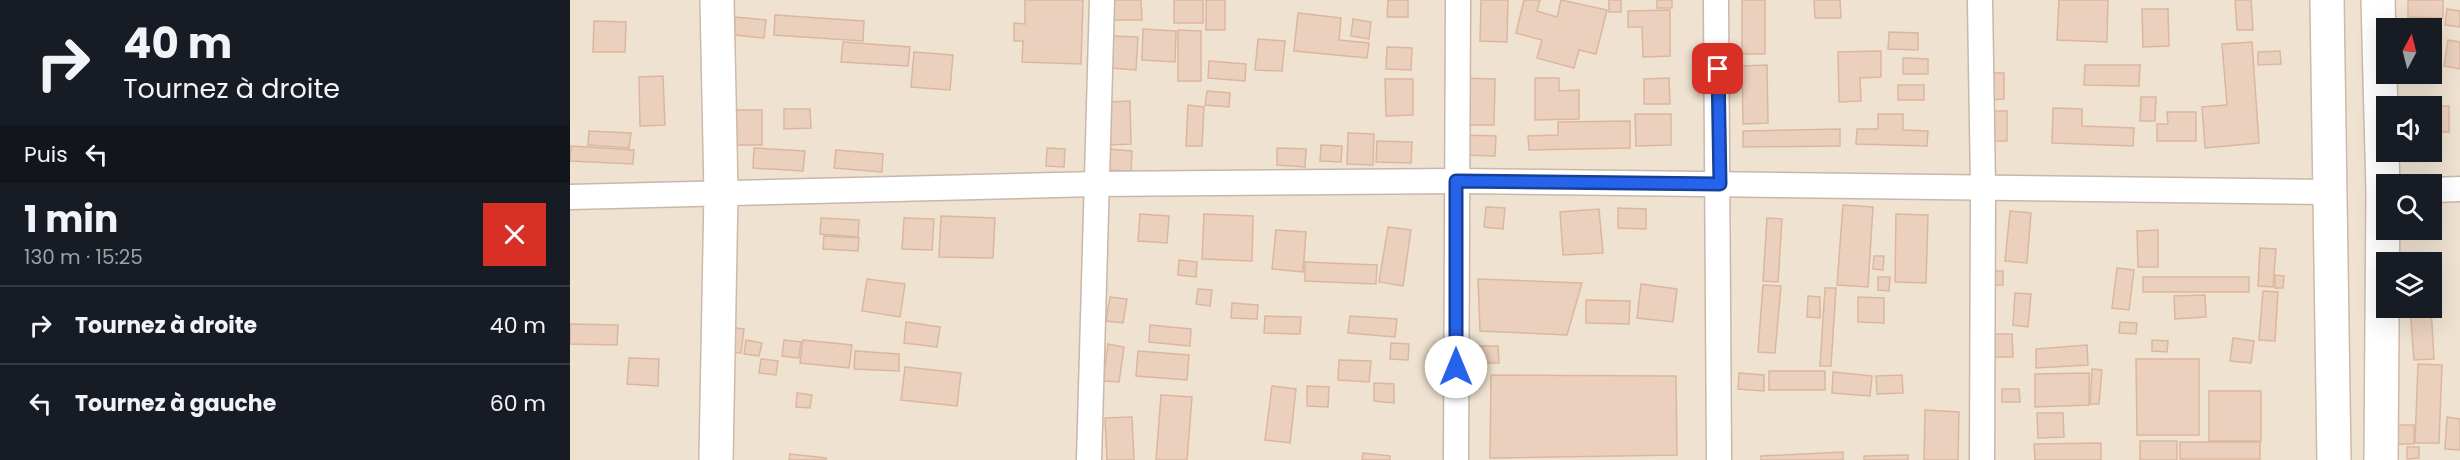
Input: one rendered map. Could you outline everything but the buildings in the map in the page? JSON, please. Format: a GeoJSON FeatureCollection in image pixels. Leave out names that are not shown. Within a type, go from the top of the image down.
{"type":"FeatureCollection","features":[{"type":"Feature","properties":{"kind":"main road"},"geometry":{"type":"LineString","coordinates":[[716,460],[721,193],[717,0]]}},
{"type":"Feature","properties":{"kind":"main road"},"geometry":{"type":"LineString","coordinates":[[2327,0],[2334,460]]}},
{"type":"Feature","properties":{"kind":"main road"},"geometry":{"type":"LineString","coordinates":[[2378,0],[2384,174]]}},
{"type":"Feature","properties":{"kind":"main road"},"geometry":{"type":"LineString","coordinates":[[2381,460],[2384,240]]}},
{"type":"Feature","properties":{"kind":"street"},"geometry":{"type":"LineString","coordinates":[[1089,460],[1102,0]]}},
{"type":"Feature","properties":{"kind":"street"},"geometry":{"type":"LineString","coordinates":[[1456,460],[1458,0]]}},
{"type":"Feature","properties":{"kind":"street"},"geometry":{"type":"LineString","coordinates":[[1716,0],[1720,184],[1719,460]]}},
{"type":"Feature","properties":{"kind":"street"},"geometry":{"type":"LineString","coordinates":[[1980,0],[1983,188],[1982,460]]}},
{"type":"Feature","properties":{"kind":"street"},"geometry":{"type":"LineString","coordinates":[[570,197],[1096,184],[1456,181],[2330,192]]}},
{"type":"Feature","properties":{"kind":"street"},"geometry":{"type":"LineString","coordinates":[[2442,190],[2460,189]]}},
{"type":"Feature","properties":{"kind":"shaded area"},"geometry":{"type":"Polygon","coordinates":[[[570,0],[2460,0],[2460,460],[570,460],[570,0]]]}},
{"type":"Feature","properties":{"kind":"route"},"geometry":{"type":"LineString","coordinates":[[1456,367],[1456,181],[1720,184],[1718,69]]}}]}
